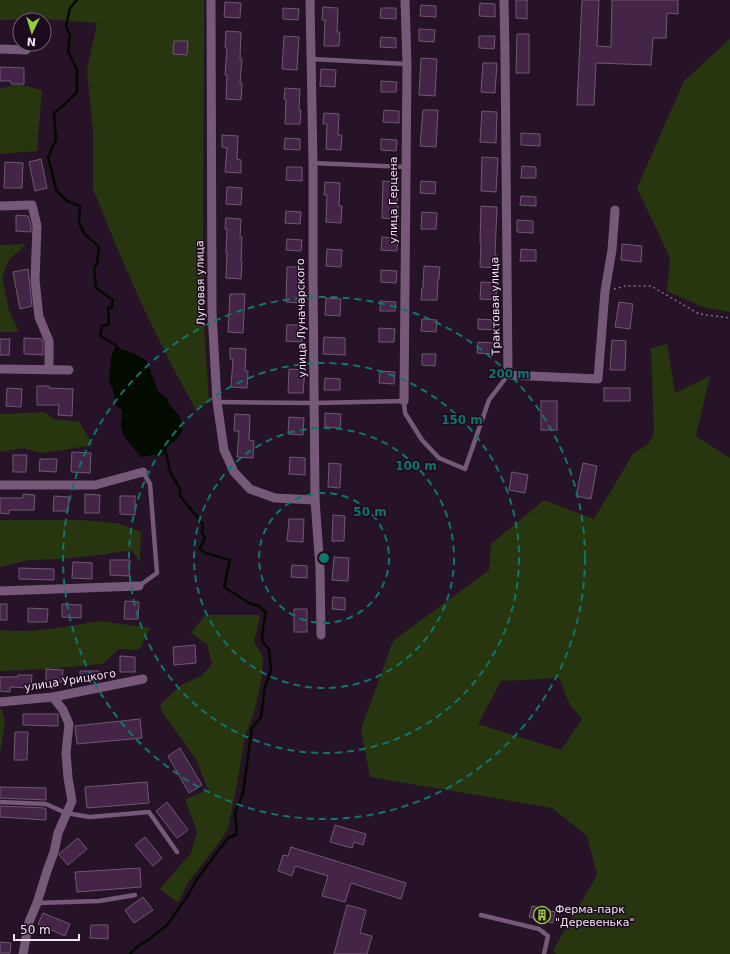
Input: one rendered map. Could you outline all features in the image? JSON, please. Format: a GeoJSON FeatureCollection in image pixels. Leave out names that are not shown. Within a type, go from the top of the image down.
{"type":"FeatureCollection","features":[{"type":"Feature","properties":{"kind":"street","name":"Луговая улица"},"geometry":{"type":"LineString","coordinates":[[211,0],[212,312],[217,402],[224,450],[234,472],[250,489],[275,498],[315,500]]}},
{"type":"Feature","properties":{"kind":"street","name":"улица Луначарского"},"geometry":{"type":"LineString","coordinates":[[310,0],[313,163],[315,500],[320,568],[321,635]]}},
{"type":"Feature","properties":{"kind":"street","name":"улица Герцена"},"geometry":{"type":"LineString","coordinates":[[404,401],[405,0]]}},
{"type":"Feature","properties":{"kind":"street","name":"Трактовая улица"},"geometry":{"type":"LineString","coordinates":[[504,0],[506,54],[508,375]]}},
{"type":"Feature","properties":{"kind":"street"},"geometry":{"type":"LineString","coordinates":[[0,49],[12,49]]}},
{"type":"Feature","properties":{"kind":"street"},"geometry":{"type":"LineString","coordinates":[[0,206],[32,205],[37,226],[35,280],[39,317],[49,341],[49,370]]}},
{"type":"Feature","properties":{"kind":"street"},"geometry":{"type":"LineString","coordinates":[[508,375],[598,378],[605,291],[612,250],[615,210]]}},
{"type":"Feature","properties":{"kind":"street"},"geometry":{"type":"LineString","coordinates":[[0,370],[69,370]]}},
{"type":"Feature","properties":{"kind":"street"},"geometry":{"type":"LineString","coordinates":[[0,486],[95,485],[143,472]]}},
{"type":"Feature","properties":{"kind":"street"},"geometry":{"type":"LineString","coordinates":[[0,591],[139,586]]}},
{"type":"Feature","properties":{"kind":"street","name":"улица Урицкого"},"geometry":{"type":"LineString","coordinates":[[0,702],[53,697],[143,679]]}},
{"type":"Feature","properties":{"kind":"street"},"geometry":{"type":"LineString","coordinates":[[24,954],[29,922],[54,852],[58,832],[72,801],[66,753],[69,724],[63,710],[53,697]]}},
{"type":"Feature","properties":{"kind":"lane"},"geometry":{"type":"LineString","coordinates":[[311,59],[406,64]]}},
{"type":"Feature","properties":{"kind":"lane"},"geometry":{"type":"LineString","coordinates":[[313,163],[405,167]]}},
{"type":"Feature","properties":{"kind":"lane"},"geometry":{"type":"LineString","coordinates":[[217,402],[314,403],[404,401],[404,413],[422,440],[439,458],[465,469],[488,400],[508,375]]}},
{"type":"Feature","properties":{"kind":"lane"},"geometry":{"type":"LineString","coordinates":[[139,586],[157,573],[150,484],[143,472]]}},
{"type":"Feature","properties":{"kind":"lane"},"geometry":{"type":"LineString","coordinates":[[0,802],[46,804],[66,813],[90,817],[149,812],[177,852]]}},
{"type":"Feature","properties":{"kind":"lane"},"geometry":{"type":"LineString","coordinates":[[37,903],[99,901],[135,895]]}},
{"type":"Feature","properties":{"kind":"lane"},"geometry":{"type":"LineString","coordinates":[[481,915],[539,929],[548,936],[544,954]]}},
{"type":"Feature","properties":{"kind":"path"},"geometry":{"type":"LineString","coordinates":[[605,291],[625,286],[651,286],[699,314],[730,318]]}},
{"type":"Feature","properties":{"kind":"green space"},"geometry":{"type":"Polygon","coordinates":[[[0,0],[204,0],[204,326],[209,401],[197,411],[175,372],[143,307],[93,189],[93,132],[87,71],[97,23],[52,20],[52,12],[12,12],[12,20],[0,20],[0,0]]]}},
{"type":"Feature","properties":{"kind":"green space"},"geometry":{"type":"Polygon","coordinates":[[[730,39],[730,312],[703,307],[667,291],[670,258],[637,188],[684,81],[730,39]]]}},
{"type":"Feature","properties":{"kind":"green space"},"geometry":{"type":"Polygon","coordinates":[[[17,84],[42,90],[37,151],[0,154],[0,89],[17,84]]]}},
{"type":"Feature","properties":{"kind":"green space"},"geometry":{"type":"Polygon","coordinates":[[[26,244],[9,260],[2,277],[9,311],[19,332],[0,332],[0,245],[26,244]]]}},
{"type":"Feature","properties":{"kind":"green space"},"geometry":{"type":"Polygon","coordinates":[[[667,344],[675,393],[710,376],[696,436],[730,458],[730,954],[556,954],[553,950],[597,875],[587,836],[552,808],[370,777],[361,729],[393,641],[489,570],[491,544],[544,500],[594,519],[633,454],[649,443],[654,433],[651,348],[667,344]],[[559,678],[501,681],[478,724],[561,750],[582,719],[570,705],[559,678]]]}},
{"type":"Feature","properties":{"kind":"green space"},"geometry":{"type":"Polygon","coordinates":[[[44,412],[54,419],[79,422],[93,445],[43,453],[23,448],[0,452],[0,414],[44,412]]]}},
{"type":"Feature","properties":{"kind":"green space"},"geometry":{"type":"Polygon","coordinates":[[[0,520],[81,520],[117,523],[141,532],[140,563],[132,550],[63,559],[30,560],[0,567],[0,520]]]}},
{"type":"Feature","properties":{"kind":"green space"},"geometry":{"type":"Polygon","coordinates":[[[205,615],[260,615],[254,642],[263,657],[262,676],[254,713],[245,737],[228,828],[220,841],[187,884],[178,903],[160,889],[191,853],[197,832],[185,799],[208,790],[196,759],[162,712],[160,705],[181,685],[201,676],[212,664],[207,644],[191,633],[205,615]]]}},
{"type":"Feature","properties":{"kind":"green space"},"geometry":{"type":"Polygon","coordinates":[[[101,621],[150,628],[139,650],[118,649],[103,664],[0,671],[0,630],[38,630],[101,621]]]}},
{"type":"Feature","properties":{"kind":"green space"},"geometry":{"type":"Polygon","coordinates":[[[2,709],[5,723],[0,753],[0,710],[2,709]]]}},
{"type":"Feature","properties":{"kind":"shaded area"},"geometry":{"type":"Polygon","coordinates":[[[116,345],[121,349],[146,360],[158,391],[167,398],[169,404],[180,417],[183,430],[178,438],[168,446],[166,453],[161,456],[153,455],[141,457],[126,439],[122,431],[122,410],[116,406],[114,393],[109,381],[111,358],[116,345]]]}},
{"type":"Feature","properties":{"kind":"building"},"geometry":{"type":"Polygon","coordinates":[[[516,0],[527,0],[527,19],[516,18],[516,0]]]}},
{"type":"Feature","properties":{"kind":"building"},"geometry":{"type":"Polygon","coordinates":[[[582,0],[599,0],[597,46],[611,47],[612,0],[678,0],[678,14],[667,13],[666,38],[653,38],[651,65],[596,63],[594,105],[577,105],[582,0]]]}},
{"type":"Feature","properties":{"kind":"building"},"geometry":{"type":"Polygon","coordinates":[[[225,2],[241,3],[240,18],[224,17],[225,2]]]}},
{"type":"Feature","properties":{"kind":"building"},"geometry":{"type":"Polygon","coordinates":[[[480,3],[495,4],[495,17],[479,16],[480,3]]]}},
{"type":"Feature","properties":{"kind":"building"},"geometry":{"type":"Polygon","coordinates":[[[421,5],[436,6],[436,17],[420,16],[421,5]]]}},
{"type":"Feature","properties":{"kind":"building"},"geometry":{"type":"Polygon","coordinates":[[[323,7],[338,8],[337,32],[340,32],[339,46],[324,46],[325,20],[322,20],[323,7]]]}},
{"type":"Feature","properties":{"kind":"building"},"geometry":{"type":"Polygon","coordinates":[[[283,8],[299,9],[298,20],[283,19],[283,8]]]}},
{"type":"Feature","properties":{"kind":"building"},"geometry":{"type":"Polygon","coordinates":[[[381,8],[396,8],[396,19],[380,18],[381,8]]]}},
{"type":"Feature","properties":{"kind":"building"},"geometry":{"type":"Polygon","coordinates":[[[419,29],[435,30],[434,42],[419,41],[419,29]]]}},
{"type":"Feature","properties":{"kind":"building"},"geometry":{"type":"Polygon","coordinates":[[[226,31],[241,32],[241,100],[226,99],[226,31]]]}},
{"type":"Feature","properties":{"kind":"building"},"geometry":{"type":"Polygon","coordinates":[[[517,34],[529,34],[529,73],[516,73],[517,34]]]}},
{"type":"Feature","properties":{"kind":"building"},"geometry":{"type":"Polygon","coordinates":[[[284,36],[299,37],[297,70],[282,69],[284,36]]]}},
{"type":"Feature","properties":{"kind":"building"},"geometry":{"type":"Polygon","coordinates":[[[479,36],[495,36],[494,49],[479,48],[479,36]]]}},
{"type":"Feature","properties":{"kind":"building"},"geometry":{"type":"Polygon","coordinates":[[[381,37],[396,38],[396,48],[380,47],[381,37]]]}},
{"type":"Feature","properties":{"kind":"building"},"geometry":{"type":"Polygon","coordinates":[[[174,41],[188,41],[187,55],[173,54],[174,41]]]}},
{"type":"Feature","properties":{"kind":"building"},"geometry":{"type":"Polygon","coordinates":[[[421,58],[437,59],[435,96],[419,95],[421,58]]]}},
{"type":"Feature","properties":{"kind":"building"},"geometry":{"type":"Polygon","coordinates":[[[483,63],[497,63],[495,93],[481,92],[483,63]]]}},
{"type":"Feature","properties":{"kind":"building"},"geometry":{"type":"Polygon","coordinates":[[[0,67],[24,68],[24,84],[11,84],[11,81],[0,81],[0,67]]]}},
{"type":"Feature","properties":{"kind":"building"},"geometry":{"type":"Polygon","coordinates":[[[321,69],[336,70],[335,87],[320,86],[321,69]]]}},
{"type":"Feature","properties":{"kind":"building"},"geometry":{"type":"Polygon","coordinates":[[[381,81],[397,82],[396,92],[381,92],[381,81]]]}},
{"type":"Feature","properties":{"kind":"building"},"geometry":{"type":"Polygon","coordinates":[[[285,88],[300,89],[300,124],[285,124],[285,88]]]}},
{"type":"Feature","properties":{"kind":"building"},"geometry":{"type":"Polygon","coordinates":[[[384,110],[399,111],[399,123],[383,122],[384,110]]]}},
{"type":"Feature","properties":{"kind":"building"},"geometry":{"type":"Polygon","coordinates":[[[423,110],[438,110],[436,147],[420,146],[423,110]]]}},
{"type":"Feature","properties":{"kind":"building"},"geometry":{"type":"Polygon","coordinates":[[[482,111],[497,112],[496,143],[480,142],[482,111]]]}},
{"type":"Feature","properties":{"kind":"building"},"geometry":{"type":"Polygon","coordinates":[[[324,113],[339,114],[338,135],[342,135],[341,150],[326,149],[327,124],[323,124],[324,113]]]}},
{"type":"Feature","properties":{"kind":"building"},"geometry":{"type":"Polygon","coordinates":[[[521,133],[540,134],[540,146],[521,145],[521,133]]]}},
{"type":"Feature","properties":{"kind":"building"},"geometry":{"type":"Polygon","coordinates":[[[222,135],[238,136],[237,159],[241,160],[241,173],[225,172],[227,148],[222,147],[222,135]]]}},
{"type":"Feature","properties":{"kind":"building"},"geometry":{"type":"Polygon","coordinates":[[[285,138],[300,139],[300,150],[284,149],[285,138]]]}},
{"type":"Feature","properties":{"kind":"building"},"geometry":{"type":"Polygon","coordinates":[[[381,139],[397,140],[396,151],[381,150],[381,139]]]}},
{"type":"Feature","properties":{"kind":"building"},"geometry":{"type":"Polygon","coordinates":[[[482,157],[498,158],[496,192],[481,191],[482,157]]]}},
{"type":"Feature","properties":{"kind":"building"},"geometry":{"type":"Polygon","coordinates":[[[41,159],[47,188],[35,191],[29,162],[41,159]]]}},
{"type":"Feature","properties":{"kind":"building"},"geometry":{"type":"Polygon","coordinates":[[[5,162],[23,163],[22,188],[4,188],[5,162]]]}},
{"type":"Feature","properties":{"kind":"building"},"geometry":{"type":"Polygon","coordinates":[[[522,166],[536,167],[536,178],[521,178],[522,166]]]}},
{"type":"Feature","properties":{"kind":"building"},"geometry":{"type":"Polygon","coordinates":[[[287,167],[302,167],[302,181],[286,180],[287,167]]]}},
{"type":"Feature","properties":{"kind":"building"},"geometry":{"type":"Polygon","coordinates":[[[383,181],[398,182],[398,219],[382,218],[383,181]]]}},
{"type":"Feature","properties":{"kind":"building"},"geometry":{"type":"Polygon","coordinates":[[[421,181],[436,182],[435,194],[420,193],[421,181]]]}},
{"type":"Feature","properties":{"kind":"building"},"geometry":{"type":"Polygon","coordinates":[[[325,182],[340,183],[339,206],[342,206],[341,223],[326,222],[327,195],[324,195],[325,182]]]}},
{"type":"Feature","properties":{"kind":"building"},"geometry":{"type":"Polygon","coordinates":[[[227,187],[242,188],[241,205],[226,204],[227,187]]]}},
{"type":"Feature","properties":{"kind":"building"},"geometry":{"type":"Polygon","coordinates":[[[521,196],[536,197],[536,206],[520,205],[521,196]]]}},
{"type":"Feature","properties":{"kind":"building"},"geometry":{"type":"Polygon","coordinates":[[[481,206],[497,207],[495,254],[496,268],[480,267],[481,206]]]}},
{"type":"Feature","properties":{"kind":"building"},"geometry":{"type":"Polygon","coordinates":[[[286,211],[301,212],[300,224],[285,223],[286,211]]]}},
{"type":"Feature","properties":{"kind":"building"},"geometry":{"type":"Polygon","coordinates":[[[422,212],[437,213],[436,229],[421,229],[422,212]]]}},
{"type":"Feature","properties":{"kind":"building"},"geometry":{"type":"Polygon","coordinates":[[[16,215],[28,216],[31,232],[16,231],[16,215]]]}},
{"type":"Feature","properties":{"kind":"building"},"geometry":{"type":"Polygon","coordinates":[[[226,218],[241,219],[241,279],[226,278],[226,218]]]}},
{"type":"Feature","properties":{"kind":"building"},"geometry":{"type":"Polygon","coordinates":[[[517,220],[533,221],[533,233],[517,232],[517,220]]]}},
{"type":"Feature","properties":{"kind":"building"},"geometry":{"type":"Polygon","coordinates":[[[382,237],[398,238],[397,251],[381,250],[382,237]]]}},
{"type":"Feature","properties":{"kind":"building"},"geometry":{"type":"Polygon","coordinates":[[[287,239],[302,240],[301,251],[286,250],[287,239]]]}},
{"type":"Feature","properties":{"kind":"building"},"geometry":{"type":"Polygon","coordinates":[[[622,244],[642,246],[641,262],[621,260],[622,244]]]}},
{"type":"Feature","properties":{"kind":"building"},"geometry":{"type":"Polygon","coordinates":[[[327,249],[342,250],[341,267],[326,266],[327,249]]]}},
{"type":"Feature","properties":{"kind":"building"},"geometry":{"type":"Polygon","coordinates":[[[521,249],[536,250],[536,261],[520,261],[521,249]]]}},
{"type":"Feature","properties":{"kind":"building"},"geometry":{"type":"Polygon","coordinates":[[[424,266],[440,267],[437,300],[421,300],[424,266]]]}},
{"type":"Feature","properties":{"kind":"building"},"geometry":{"type":"Polygon","coordinates":[[[287,267],[303,267],[302,303],[286,302],[287,267]]]}},
{"type":"Feature","properties":{"kind":"building"},"geometry":{"type":"Polygon","coordinates":[[[28,269],[32,306],[20,309],[13,272],[28,269]]]}},
{"type":"Feature","properties":{"kind":"building"},"geometry":{"type":"Polygon","coordinates":[[[381,270],[397,271],[396,283],[381,282],[381,270]]]}},
{"type":"Feature","properties":{"kind":"building"},"geometry":{"type":"Polygon","coordinates":[[[481,282],[497,283],[496,300],[480,299],[481,282]]]}},
{"type":"Feature","properties":{"kind":"building"},"geometry":{"type":"Polygon","coordinates":[[[230,294],[245,294],[243,333],[228,332],[230,294]]]}},
{"type":"Feature","properties":{"kind":"building"},"geometry":{"type":"Polygon","coordinates":[[[326,298],[341,299],[340,316],[325,315],[326,298]]]}},
{"type":"Feature","properties":{"kind":"building"},"geometry":{"type":"Polygon","coordinates":[[[380,301],[396,302],[395,311],[380,311],[380,301]]]}},
{"type":"Feature","properties":{"kind":"building"},"geometry":{"type":"Polygon","coordinates":[[[619,302],[633,304],[630,329],[615,327],[619,302]]]}},
{"type":"Feature","properties":{"kind":"building"},"geometry":{"type":"Polygon","coordinates":[[[422,319],[437,320],[436,332],[421,331],[422,319]]]}},
{"type":"Feature","properties":{"kind":"building"},"geometry":{"type":"Polygon","coordinates":[[[478,319],[495,320],[495,330],[478,329],[478,319]]]}},
{"type":"Feature","properties":{"kind":"building"},"geometry":{"type":"Polygon","coordinates":[[[287,325],[303,325],[302,342],[286,341],[287,325]]]}},
{"type":"Feature","properties":{"kind":"building"},"geometry":{"type":"Polygon","coordinates":[[[379,328],[395,329],[394,342],[379,342],[379,328]]]}},
{"type":"Feature","properties":{"kind":"building"},"geometry":{"type":"Polygon","coordinates":[[[324,337],[345,338],[345,355],[323,354],[324,337]]]}},
{"type":"Feature","properties":{"kind":"building"},"geometry":{"type":"Polygon","coordinates":[[[24,338],[42,339],[43,355],[24,354],[24,338]]]}},
{"type":"Feature","properties":{"kind":"building"},"geometry":{"type":"Polygon","coordinates":[[[0,339],[10,339],[9,355],[0,355],[0,339]]]}},
{"type":"Feature","properties":{"kind":"building"},"geometry":{"type":"Polygon","coordinates":[[[612,340],[626,341],[625,370],[610,370],[612,340]]]}},
{"type":"Feature","properties":{"kind":"building"},"geometry":{"type":"Polygon","coordinates":[[[478,342],[494,343],[493,354],[477,353],[478,342]]]}},
{"type":"Feature","properties":{"kind":"building"},"geometry":{"type":"Polygon","coordinates":[[[230,348],[246,349],[245,371],[248,371],[247,388],[231,387],[233,359],[230,359],[230,348]]]}},
{"type":"Feature","properties":{"kind":"building"},"geometry":{"type":"Polygon","coordinates":[[[422,354],[436,354],[435,366],[422,365],[422,354]]]}},
{"type":"Feature","properties":{"kind":"building"},"geometry":{"type":"Polygon","coordinates":[[[289,369],[305,370],[303,393],[288,393],[289,369]]]}},
{"type":"Feature","properties":{"kind":"building"},"geometry":{"type":"Polygon","coordinates":[[[380,371],[395,372],[394,384],[379,383],[380,371]]]}},
{"type":"Feature","properties":{"kind":"building"},"geometry":{"type":"Polygon","coordinates":[[[325,378],[340,379],[340,390],[324,390],[325,378]]]}},
{"type":"Feature","properties":{"kind":"building"},"geometry":{"type":"Polygon","coordinates":[[[37,386],[73,389],[72,416],[58,415],[59,405],[37,405],[37,386]]]}},
{"type":"Feature","properties":{"kind":"building"},"geometry":{"type":"Polygon","coordinates":[[[7,388],[22,389],[21,407],[6,406],[7,388]]]}},
{"type":"Feature","properties":{"kind":"building"},"geometry":{"type":"Polygon","coordinates":[[[604,388],[630,388],[630,401],[604,401],[604,388]]]}},
{"type":"Feature","properties":{"kind":"building"},"geometry":{"type":"Polygon","coordinates":[[[541,401],[557,401],[557,430],[541,430],[541,401]]]}},
{"type":"Feature","properties":{"kind":"building"},"geometry":{"type":"Polygon","coordinates":[[[325,413],[341,414],[340,428],[325,427],[325,413]]]}},
{"type":"Feature","properties":{"kind":"building"},"geometry":{"type":"Polygon","coordinates":[[[235,414],[250,415],[249,440],[254,441],[253,458],[237,457],[239,431],[234,431],[235,414]]]}},
{"type":"Feature","properties":{"kind":"building"},"geometry":{"type":"Polygon","coordinates":[[[289,417],[304,418],[303,435],[288,434],[289,417]]]}},
{"type":"Feature","properties":{"kind":"building"},"geometry":{"type":"Polygon","coordinates":[[[72,452],[91,453],[90,473],[71,472],[72,452]]]}},
{"type":"Feature","properties":{"kind":"building"},"geometry":{"type":"Polygon","coordinates":[[[13,455],[27,455],[26,472],[13,472],[13,455]]]}},
{"type":"Feature","properties":{"kind":"building"},"geometry":{"type":"Polygon","coordinates":[[[290,457],[305,458],[305,475],[289,474],[290,457]]]}},
{"type":"Feature","properties":{"kind":"building"},"geometry":{"type":"Polygon","coordinates":[[[40,459],[57,459],[56,472],[39,471],[40,459]]]}},
{"type":"Feature","properties":{"kind":"building"},"geometry":{"type":"Polygon","coordinates":[[[329,463],[341,464],[340,488],[328,487],[329,463]]]}},
{"type":"Feature","properties":{"kind":"building"},"geometry":{"type":"Polygon","coordinates":[[[583,463],[597,466],[591,499],[576,496],[583,463]]]}},
{"type":"Feature","properties":{"kind":"building"},"geometry":{"type":"Polygon","coordinates":[[[512,472],[528,475],[525,493],[509,490],[512,472]]]}},
{"type":"Feature","properties":{"kind":"building"},"geometry":{"type":"Polygon","coordinates":[[[23,494],[35,495],[34,510],[9,510],[9,514],[0,513],[0,498],[23,498],[23,494]]]}},
{"type":"Feature","properties":{"kind":"building"},"geometry":{"type":"Polygon","coordinates":[[[85,494],[100,495],[99,513],[85,513],[85,494]]]}},
{"type":"Feature","properties":{"kind":"building"},"geometry":{"type":"Polygon","coordinates":[[[54,496],[69,497],[68,511],[53,511],[54,496]]]}},
{"type":"Feature","properties":{"kind":"building"},"geometry":{"type":"Polygon","coordinates":[[[120,496],[135,496],[135,515],[120,514],[120,496]]]}},
{"type":"Feature","properties":{"kind":"building"},"geometry":{"type":"Polygon","coordinates":[[[333,515],[345,516],[344,541],[332,541],[333,515]]]}},
{"type":"Feature","properties":{"kind":"building"},"geometry":{"type":"Polygon","coordinates":[[[289,519],[304,519],[303,542],[287,541],[289,519]]]}},
{"type":"Feature","properties":{"kind":"building"},"geometry":{"type":"Polygon","coordinates":[[[334,557],[349,558],[348,581],[332,580],[334,557]]]}},
{"type":"Feature","properties":{"kind":"building"},"geometry":{"type":"Polygon","coordinates":[[[110,560],[130,560],[129,576],[110,575],[110,560]]]}},
{"type":"Feature","properties":{"kind":"building"},"geometry":{"type":"Polygon","coordinates":[[[73,562],[92,563],[92,579],[72,578],[73,562]]]}},
{"type":"Feature","properties":{"kind":"building"},"geometry":{"type":"Polygon","coordinates":[[[292,565],[307,566],[307,578],[291,577],[292,565]]]}},
{"type":"Feature","properties":{"kind":"building"},"geometry":{"type":"Polygon","coordinates":[[[19,568],[54,569],[54,580],[19,579],[19,568]]]}},
{"type":"Feature","properties":{"kind":"building"},"geometry":{"type":"Polygon","coordinates":[[[333,597],[345,598],[345,610],[332,609],[333,597]]]}},
{"type":"Feature","properties":{"kind":"building"},"geometry":{"type":"Polygon","coordinates":[[[125,601],[139,602],[138,619],[124,619],[125,601]]]}},
{"type":"Feature","properties":{"kind":"building"},"geometry":{"type":"Polygon","coordinates":[[[0,604],[7,604],[7,620],[0,620],[0,604]]]}},
{"type":"Feature","properties":{"kind":"building"},"geometry":{"type":"Polygon","coordinates":[[[62,604],[81,605],[81,618],[62,617],[62,604]]]}},
{"type":"Feature","properties":{"kind":"building"},"geometry":{"type":"Polygon","coordinates":[[[28,608],[48,609],[47,622],[28,622],[28,608]]]}},
{"type":"Feature","properties":{"kind":"building"},"geometry":{"type":"Polygon","coordinates":[[[294,609],[307,609],[307,632],[294,632],[294,609]]]}},
{"type":"Feature","properties":{"kind":"building"},"geometry":{"type":"Polygon","coordinates":[[[195,645],[196,663],[174,665],[173,647],[195,645]]]}},
{"type":"Feature","properties":{"kind":"building"},"geometry":{"type":"Polygon","coordinates":[[[120,656],[135,657],[135,672],[120,672],[120,656]]]}},
{"type":"Feature","properties":{"kind":"building"},"geometry":{"type":"Polygon","coordinates":[[[46,669],[63,670],[62,682],[46,681],[46,669]]]}},
{"type":"Feature","properties":{"kind":"building"},"geometry":{"type":"Polygon","coordinates":[[[80,671],[99,671],[99,681],[80,680],[80,671]]]}},
{"type":"Feature","properties":{"kind":"building"},"geometry":{"type":"Polygon","coordinates":[[[18,675],[32,675],[31,688],[10,687],[10,692],[0,691],[0,677],[18,677],[18,675]]]}},
{"type":"Feature","properties":{"kind":"building"},"geometry":{"type":"Polygon","coordinates":[[[23,714],[58,714],[58,726],[23,725],[23,714]]]}},
{"type":"Feature","properties":{"kind":"building"},"geometry":{"type":"Polygon","coordinates":[[[140,719],[142,738],[77,744],[75,726],[140,719]]]}},
{"type":"Feature","properties":{"kind":"building"},"geometry":{"type":"Polygon","coordinates":[[[15,732],[28,732],[27,760],[14,760],[15,732]]]}},
{"type":"Feature","properties":{"kind":"building"},"geometry":{"type":"Polygon","coordinates":[[[180,748],[202,785],[189,793],[168,756],[180,748]]]}},
{"type":"Feature","properties":{"kind":"building"},"geometry":{"type":"Polygon","coordinates":[[[147,782],[149,803],[87,808],[85,787],[147,782]]]}},
{"type":"Feature","properties":{"kind":"building"},"geometry":{"type":"Polygon","coordinates":[[[0,787],[46,788],[46,800],[0,798],[0,787]]]}},
{"type":"Feature","properties":{"kind":"building"},"geometry":{"type":"Polygon","coordinates":[[[167,802],[188,830],[177,838],[156,811],[167,802]]]}},
{"type":"Feature","properties":{"kind":"building"},"geometry":{"type":"Polygon","coordinates":[[[0,806],[45,808],[46,820],[0,817],[0,806]]]}},
{"type":"Feature","properties":{"kind":"building"},"geometry":{"type":"Polygon","coordinates":[[[335,825],[366,834],[363,845],[354,842],[352,848],[330,842],[335,825]]]}},
{"type":"Feature","properties":{"kind":"building"},"geometry":{"type":"Polygon","coordinates":[[[145,837],[162,858],[153,866],[135,845],[145,837]]]}},
{"type":"Feature","properties":{"kind":"building"},"geometry":{"type":"Polygon","coordinates":[[[78,838],[87,849],[68,865],[59,855],[78,838]]]}},
{"type":"Feature","properties":{"kind":"building"},"geometry":{"type":"Polygon","coordinates":[[[291,847],[406,883],[401,899],[351,883],[345,902],[322,896],[328,876],[295,866],[292,876],[278,871],[283,855],[288,856],[291,847]]]}},
{"type":"Feature","properties":{"kind":"building"},"geometry":{"type":"Polygon","coordinates":[[[140,868],[141,887],[77,892],[75,872],[140,868]]]}},
{"type":"Feature","properties":{"kind":"building"},"geometry":{"type":"Polygon","coordinates":[[[143,897],[153,910],[134,923],[125,910],[143,897]]]}},
{"type":"Feature","properties":{"kind":"building"},"geometry":{"type":"Polygon","coordinates":[[[347,905],[366,910],[360,933],[372,936],[367,954],[334,954],[347,905]]]}},
{"type":"Feature","properties":{"kind":"building","name":"Ферма-парк \"Деревенька\""},"geometry":{"type":"Polygon","coordinates":[[[532,906],[555,912],[553,923],[529,917],[532,906]]]}},
{"type":"Feature","properties":{"kind":"building"},"geometry":{"type":"Polygon","coordinates":[[[43,913],[70,924],[65,936],[38,924],[43,913]]]}},
{"type":"Feature","properties":{"kind":"building"},"geometry":{"type":"Polygon","coordinates":[[[91,925],[108,925],[108,939],[90,938],[91,925]]]}},
{"type":"Feature","properties":{"kind":"building"},"geometry":{"type":"Polygon","coordinates":[[[0,942],[11,943],[10,953],[0,953],[0,942]]]}},
{"type":"Feature","properties":{"kind":"waterway"},"geometry":{"type":"LineString","coordinates":[[77,0],[70,8],[66,26],[70,35],[68,51],[77,70],[77,92],[54,113],[56,140],[48,157],[56,190],[67,201],[80,206],[79,222],[84,233],[99,247],[97,264],[94,268],[96,288],[113,300],[112,307],[108,308],[109,324],[102,326],[100,336],[116,345]]}},
{"type":"Feature","properties":{"kind":"waterway"},"geometry":{"type":"LineString","coordinates":[[130,954],[138,946],[167,925],[187,897],[197,879],[228,838],[237,834],[235,813],[243,793],[252,728],[261,717],[265,686],[271,671],[269,649],[262,641],[266,613],[259,606],[249,603],[224,587],[230,560],[205,553],[200,549],[205,537],[202,533],[203,525],[180,496],[180,489],[170,472],[166,453]]}},
{"type":"Feature","properties":{"kind":"place","name":"Ферма-парк \"Деревенька\""},"geometry":{"type":"Point","coordinates":[542,915]}}]}
